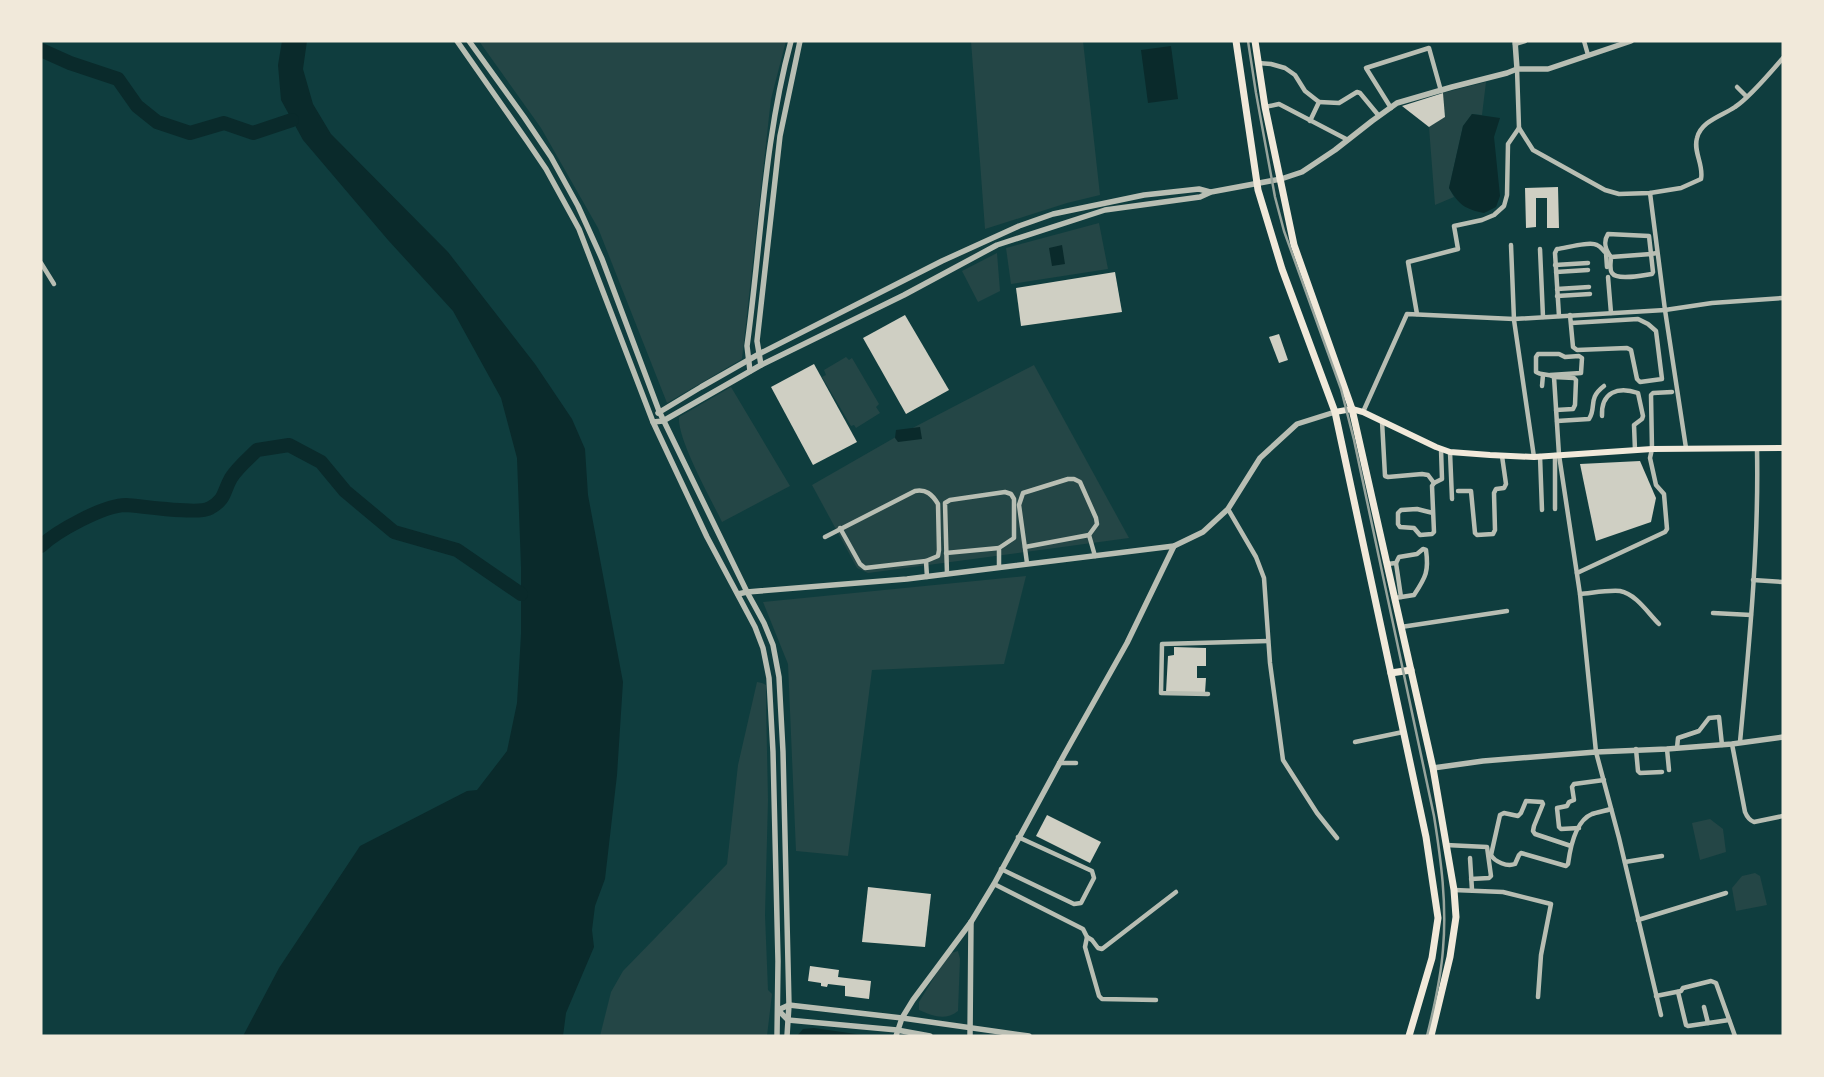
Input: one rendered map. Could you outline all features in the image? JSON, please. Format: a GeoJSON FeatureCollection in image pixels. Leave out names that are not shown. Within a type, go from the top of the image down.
{"type":"FeatureCollection","features":[{"type":"Feature","properties":{"kind":"main road"},"geometry":{"type":"LineString","coordinates":[[1236,41],[1256,180],[1282,269],[1335,412],[1426,838],[1438,918],[1432,958],[1409,1036]]}},
{"type":"Feature","properties":{"kind":"main road"},"geometry":{"type":"LineString","coordinates":[[1255,41],[1265,107],[1294,245],[1352,409],[1387,564],[1398,598],[1401,627],[1433,768],[1454,890],[1456,917],[1450,957],[1431,1036]]}},
{"type":"Feature","properties":{"kind":"main road"},"geometry":{"type":"LineString","coordinates":[[1335,412],[1352,409],[1363,412],[1450,452],[1537,457],[1652,449],[1783,448]]}},
{"type":"Feature","properties":{"kind":"main road"},"geometry":{"type":"LineString","coordinates":[[1390,673],[1411,670]]}},
{"type":"Feature","properties":{"kind":"street"},"geometry":{"type":"LineString","coordinates":[[457,41],[546,169],[579,229],[653,422],[707,537],[738,594],[763,648],[769,678],[773,752],[778,1010],[776,1036]]}},
{"type":"Feature","properties":{"kind":"street"},"geometry":{"type":"LineString","coordinates":[[469,41],[551,157],[578,206],[602,259],[663,421],[773,644],[779,677],[783,752],[789,1006],[787,1036]]}},
{"type":"Feature","properties":{"kind":"street"},"geometry":{"type":"LineString","coordinates":[[750,371],[747,346],[776,110],[783,70],[791,41]]}},
{"type":"Feature","properties":{"kind":"street"},"geometry":{"type":"LineString","coordinates":[[761,365],[757,341],[780,136],[800,41]]}},
{"type":"Feature","properties":{"kind":"street"},"geometry":{"type":"LineString","coordinates":[[1525,41],[1515,43],[1520,128],[1533,150],[1605,190],[1619,194],[1650,193],[1681,188],[1701,179],[1702,171],[1698,157],[1697,136],[1709,121],[1736,107],[1783,58]]}},
{"type":"Feature","properties":{"kind":"street"},"geometry":{"type":"LineString","coordinates":[[1584,41],[1588,55]]}},
{"type":"Feature","properties":{"kind":"street"},"geometry":{"type":"LineString","coordinates":[[653,422],[663,421],[761,365],[904,295],[997,245],[1105,210],[1200,197],[1211,192],[1256,180],[1281,179],[1302,172],[1398,103],[1517,69],[1548,68],[1632,41]]}},
{"type":"Feature","properties":{"kind":"street"},"geometry":{"type":"LineString","coordinates":[[1391,108],[1366,68],[1429,48],[1442,91]]}},
{"type":"Feature","properties":{"kind":"street"},"geometry":{"type":"LineString","coordinates":[[1258,63],[1276,65],[1291,72],[1295,75],[1305,92],[1319,102],[1339,104],[1357,92],[1360,93],[1378,116]]}},
{"type":"Feature","properties":{"kind":"street"},"geometry":{"type":"LineString","coordinates":[[1737,87],[1746,96]]}},
{"type":"Feature","properties":{"kind":"street"},"geometry":{"type":"LineString","coordinates":[[1310,121],[1319,102]]}},
{"type":"Feature","properties":{"kind":"street"},"geometry":{"type":"LineString","coordinates":[[1265,107],[1279,104],[1348,140]]}},
{"type":"Feature","properties":{"kind":"street"},"geometry":{"type":"LineString","coordinates":[[776,110],[785,111]]}},
{"type":"Feature","properties":{"kind":"street"},"geometry":{"type":"LineString","coordinates":[[1417,314],[1408,262],[1458,249],[1454,226],[1482,220],[1494,215],[1504,206],[1507,195],[1508,144],[1520,128]]}},
{"type":"Feature","properties":{"kind":"street"},"geometry":{"type":"LineString","coordinates":[[653,422],[659,411],[748,360],[990,238],[1053,214],[1144,195],[1199,189],[1211,192]]}},
{"type":"Feature","properties":{"kind":"street"},"geometry":{"type":"LineString","coordinates":[[1650,193],[1665,310],[1686,448]]}},
{"type":"Feature","properties":{"kind":"street"},"geometry":{"type":"LineString","coordinates":[[1608,234],[1645,234],[1649,236],[1653,272],[1652,274],[1622,277],[1613,275],[1611,272],[1611,257],[1605,245],[1608,234]]}},
{"type":"Feature","properties":{"kind":"street"},"geometry":{"type":"LineString","coordinates":[[1559,316],[1555,266],[1556,249],[1594,243],[1601,246],[1602,251],[1606,253],[1607,267]]}},
{"type":"Feature","properties":{"kind":"street"},"geometry":{"type":"LineString","coordinates":[[1511,245],[1514,319],[1537,457],[1542,510]]}},
{"type":"Feature","properties":{"kind":"street"},"geometry":{"type":"LineString","coordinates":[[1540,249],[1544,317]]}},
{"type":"Feature","properties":{"kind":"street"},"geometry":{"type":"LineString","coordinates":[[1611,257],[1657,253]]}},
{"type":"Feature","properties":{"kind":"street"},"geometry":{"type":"LineString","coordinates":[[947,259],[953,268]]}},
{"type":"Feature","properties":{"kind":"street"},"geometry":{"type":"LineString","coordinates":[[41,263],[54,284]]}},
{"type":"Feature","properties":{"kind":"street"},"geometry":{"type":"LineString","coordinates":[[1555,266],[1588,263]]}},
{"type":"Feature","properties":{"kind":"street"},"geometry":{"type":"LineString","coordinates":[[1556,272],[1588,270]]}},
{"type":"Feature","properties":{"kind":"street"},"geometry":{"type":"LineString","coordinates":[[1608,277],[1611,313]]}},
{"type":"Feature","properties":{"kind":"street"},"geometry":{"type":"LineString","coordinates":[[1557,289],[1589,287]]}},
{"type":"Feature","properties":{"kind":"street"},"geometry":{"type":"LineString","coordinates":[[1558,296],[1590,294]]}},
{"type":"Feature","properties":{"kind":"street"},"geometry":{"type":"LineString","coordinates":[[1363,412],[1407,314],[1514,319],[1665,310],[1712,303],[1783,298]]}},
{"type":"Feature","properties":{"kind":"street"},"geometry":{"type":"LineString","coordinates":[[1570,316],[1573,347],[1577,350],[1627,348],[1631,350],[1637,380],[1640,382],[1662,379],[1656,332],[1648,324],[1638,319],[1571,323]]}},
{"type":"Feature","properties":{"kind":"street"},"geometry":{"type":"LineString","coordinates":[[1656,332],[1668,330]]}},
{"type":"Feature","properties":{"kind":"street"},"geometry":{"type":"LineString","coordinates":[[1552,376],[1581,372],[1582,358],[1579,356],[1565,357],[1559,354],[1538,354],[1536,357],[1536,372],[1552,376],[1574,378],[1576,380],[1575,405],[1573,408],[1556,410]]}},
{"type":"Feature","properties":{"kind":"street"},"geometry":{"type":"LineString","coordinates":[[1662,374],[1674,372]]}},
{"type":"Feature","properties":{"kind":"street"},"geometry":{"type":"LineString","coordinates":[[1542,386],[1543,374]]}},
{"type":"Feature","properties":{"kind":"street"},"geometry":{"type":"LineString","coordinates":[[1552,376],[1557,421],[1555,509]]}},
{"type":"Feature","properties":{"kind":"street"},"geometry":{"type":"LineString","coordinates":[[1557,421],[1589,419],[1592,416],[1592,402],[1595,395],[1604,386]]}},
{"type":"Feature","properties":{"kind":"street"},"geometry":{"type":"LineString","coordinates":[[1602,416],[1603,401],[1615,391],[1633,391],[1638,393],[1643,416],[1634,425],[1635,450]]}},
{"type":"Feature","properties":{"kind":"street"},"geometry":{"type":"LineString","coordinates":[[1577,573],[1665,532],[1667,529],[1664,494],[1656,485],[1650,458],[1652,449],[1651,396],[1653,393],[1672,392]]}},
{"type":"Feature","properties":{"kind":"street"},"geometry":{"type":"LineString","coordinates":[[738,594],[927,577],[1174,546],[1203,532],[1228,509],[1260,458],[1297,424],[1335,412]]}},
{"type":"Feature","properties":{"kind":"street"},"geometry":{"type":"LineString","coordinates":[[1382,421],[1385,476],[1422,474],[1428,475],[1434,483]]}},
{"type":"Feature","properties":{"kind":"street"},"geometry":{"type":"LineString","coordinates":[[1433,513],[1417,509],[1401,510],[1398,513],[1398,524],[1400,527],[1414,528],[1420,534],[1432,534],[1434,532],[1432,486],[1442,479],[1441,449]]}},
{"type":"Feature","properties":{"kind":"street"},"geometry":{"type":"LineString","coordinates":[[1740,742],[1751,615],[1758,492],[1757,449]]}},
{"type":"Feature","properties":{"kind":"street"},"geometry":{"type":"LineString","coordinates":[[1450,452],[1452,499]]}},
{"type":"Feature","properties":{"kind":"street"},"geometry":{"type":"LineString","coordinates":[[1557,455],[1580,594],[1596,752],[1612,809],[1661,1015]]}},
{"type":"Feature","properties":{"kind":"street"},"geometry":{"type":"LineString","coordinates":[[1458,491],[1471,491],[1475,533],[1477,535],[1493,534],[1495,530],[1494,493],[1496,489],[1504,488],[1506,484],[1502,456]]}},
{"type":"Feature","properties":{"kind":"street"},"geometry":{"type":"LineString","coordinates":[[1025,547],[1089,535],[1097,524],[1096,518],[1080,482],[1068,479],[1023,493],[1019,505],[1027,563]]}},
{"type":"Feature","properties":{"kind":"street"},"geometry":{"type":"LineString","coordinates":[[825,537],[840,528],[915,491],[922,490],[934,497],[938,504],[940,550],[938,556],[926,561],[865,568],[860,564],[840,528]]}},
{"type":"Feature","properties":{"kind":"street"},"geometry":{"type":"LineString","coordinates":[[946,553],[999,548],[1012,540],[1015,535],[1014,499],[1011,494],[1005,492],[950,500],[945,503],[946,553],[947,574]]}},
{"type":"Feature","properties":{"kind":"street"},"geometry":{"type":"LineString","coordinates":[[1228,509],[1256,557],[1264,578],[1268,641],[1283,760],[1317,813],[1337,838]]}},
{"type":"Feature","properties":{"kind":"street"},"geometry":{"type":"LineString","coordinates":[[1089,535],[1095,556]]}},
{"type":"Feature","properties":{"kind":"street"},"geometry":{"type":"LineString","coordinates":[[896,1033],[902,1018],[913,1000],[972,922],[994,884],[1018,837],[1127,643],[1174,546]]}},
{"type":"Feature","properties":{"kind":"street"},"geometry":{"type":"LineString","coordinates":[[999,548],[999,567]]}},
{"type":"Feature","properties":{"kind":"street"},"geometry":{"type":"LineString","coordinates":[[1423,549],[1426,550],[1428,564],[1426,576],[1414,595],[1398,598],[1396,563],[1399,557],[1417,554],[1423,549]]}},
{"type":"Feature","properties":{"kind":"street"},"geometry":{"type":"LineString","coordinates":[[926,561],[927,577]]}},
{"type":"Feature","properties":{"kind":"street"},"geometry":{"type":"LineString","coordinates":[[1387,564],[1396,563]]}},
{"type":"Feature","properties":{"kind":"street"},"geometry":{"type":"LineString","coordinates":[[1753,580],[1783,582]]}},
{"type":"Feature","properties":{"kind":"street"},"geometry":{"type":"LineString","coordinates":[[1580,594],[1619,591],[1627,594],[1635,598],[1658,624]]}},
{"type":"Feature","properties":{"kind":"street"},"geometry":{"type":"LineString","coordinates":[[1401,627],[1507,611]]}},
{"type":"Feature","properties":{"kind":"street"},"geometry":{"type":"LineString","coordinates":[[1713,613],[1751,615]]}},
{"type":"Feature","properties":{"kind":"street"},"geometry":{"type":"LineString","coordinates":[[1208,694],[1162,692],[1162,644],[1268,641]]}},
{"type":"Feature","properties":{"kind":"street"},"geometry":{"type":"LineString","coordinates":[[1677,748],[1678,738],[1698,731],[1709,718],[1719,717],[1722,745]]}},
{"type":"Feature","properties":{"kind":"street"},"geometry":{"type":"LineString","coordinates":[[1355,742],[1403,732]]}},
{"type":"Feature","properties":{"kind":"street"},"geometry":{"type":"LineString","coordinates":[[1433,768],[1483,761],[1596,752],[1722,745],[1783,736]]}},
{"type":"Feature","properties":{"kind":"street"},"geometry":{"type":"LineString","coordinates":[[1732,744],[1745,812],[1750,821],[1754,822],[1783,816]]}},
{"type":"Feature","properties":{"kind":"street"},"geometry":{"type":"LineString","coordinates":[[1636,749],[1638,771],[1640,773],[1662,772]]}},
{"type":"Feature","properties":{"kind":"street"},"geometry":{"type":"LineString","coordinates":[[1667,749],[1669,770]]}},
{"type":"Feature","properties":{"kind":"street"},"geometry":{"type":"LineString","coordinates":[[1059,763],[1076,763]]}},
{"type":"Feature","properties":{"kind":"street"},"geometry":{"type":"LineString","coordinates":[[1579,828],[1561,829],[1559,827],[1557,808],[1566,806],[1574,800],[1572,787],[1574,784],[1604,780]]}},
{"type":"Feature","properties":{"kind":"street"},"geometry":{"type":"LineString","coordinates":[[1571,846],[1536,834],[1534,826],[1543,804],[1542,802],[1530,800],[1526,801],[1518,816],[1504,812],[1500,815],[1490,855],[1493,860],[1510,866],[1515,864],[1522,853],[1566,866],[1571,846],[1579,828],[1590,815],[1612,809]]}},
{"type":"Feature","properties":{"kind":"street"},"geometry":{"type":"LineString","coordinates":[[1001,869],[1074,904],[1082,903],[1094,878],[1092,871],[1018,837]]}},
{"type":"Feature","properties":{"kind":"street"},"geometry":{"type":"LineString","coordinates":[[1446,845],[1487,847],[1491,876],[1489,878],[1472,878]]}},
{"type":"Feature","properties":{"kind":"street"},"geometry":{"type":"LineString","coordinates":[[1625,862],[1662,856]]}},
{"type":"Feature","properties":{"kind":"street"},"geometry":{"type":"LineString","coordinates":[[1470,858],[1472,890]]}},
{"type":"Feature","properties":{"kind":"street"},"geometry":{"type":"LineString","coordinates":[[994,884],[1083,929],[1087,937],[1098,948],[1102,948],[1176,892]]}},
{"type":"Feature","properties":{"kind":"street"},"geometry":{"type":"LineString","coordinates":[[1454,890],[1502,892],[1552,904],[1541,955],[1538,997]]}},
{"type":"Feature","properties":{"kind":"street"},"geometry":{"type":"LineString","coordinates":[[1638,920],[1726,893]]}},
{"type":"Feature","properties":{"kind":"street"},"geometry":{"type":"LineString","coordinates":[[970,1036],[972,1028],[972,922]]}},
{"type":"Feature","properties":{"kind":"street"},"geometry":{"type":"LineString","coordinates":[[1087,937],[1084,947],[1099,996],[1102,999],[1156,1000]]}},
{"type":"Feature","properties":{"kind":"street"},"geometry":{"type":"LineString","coordinates":[[1656,996],[1678,992],[1683,988],[1711,981],[1716,983],[1735,1036]]}},
{"type":"Feature","properties":{"kind":"street"},"geometry":{"type":"LineString","coordinates":[[1678,992],[1686,1025],[1729,1020]]}},
{"type":"Feature","properties":{"kind":"street"},"geometry":{"type":"LineString","coordinates":[[778,1010],[789,1006],[902,1018],[1030,1036]]}},
{"type":"Feature","properties":{"kind":"street"},"geometry":{"type":"LineString","coordinates":[[1704,1007],[1708,1023]]}},
{"type":"Feature","properties":{"kind":"street"},"geometry":{"type":"LineString","coordinates":[[778,1010],[788,1020],[930,1036]]}},
{"type":"Feature","properties":{"kind":"shaded area"},"geometry":{"type":"Polygon","coordinates":[[[282,41],[307,41],[303,69],[313,104],[331,134],[448,252],[535,364],[572,419],[585,449],[588,495],[623,682],[617,775],[605,879],[595,906],[592,930],[594,947],[566,1013],[563,1036],[243,1036],[279,968],[360,846],[467,791],[477,790],[507,751],[517,703],[521,634],[521,567],[517,458],[501,398],[453,311],[388,240],[303,140],[281,100],[278,65],[282,41]]]}},
{"type":"Feature","properties":{"kind":"shaded area"},"geometry":{"type":"Polygon","coordinates":[[[479,41],[786,41],[771,99],[742,359],[667,403],[598,228],[541,128],[479,41]]]}},
{"type":"Feature","properties":{"kind":"shaded area"},"geometry":{"type":"Polygon","coordinates":[[[971,41],[1083,41],[1100,195],[1067,203],[985,229],[971,41]]]}},
{"type":"Feature","properties":{"kind":"shaded area"},"geometry":{"type":"Polygon","coordinates":[[[1171,46],[1178,99],[1148,103],[1141,50],[1171,46]]]}},
{"type":"Feature","properties":{"kind":"shaded area"},"geometry":{"type":"Polygon","coordinates":[[[1486,82],[1482,115],[1472,114],[1463,126],[1449,188],[1454,197],[1435,205],[1429,127],[1445,117],[1443,93],[1486,82]]]}},
{"type":"Feature","properties":{"kind":"shaded area"},"geometry":{"type":"Polygon","coordinates":[[[1472,114],[1500,118],[1494,137],[1500,196],[1496,207],[1484,213],[1463,205],[1456,199],[1449,188],[1463,126],[1472,114]]]}},
{"type":"Feature","properties":{"kind":"shaded area"},"geometry":{"type":"Polygon","coordinates":[[[1099,223],[1108,269],[1011,284],[1006,248],[1099,223]]]}},
{"type":"Feature","properties":{"kind":"shaded area"},"geometry":{"type":"Polygon","coordinates":[[[1062,245],[1065,264],[1052,266],[1049,248],[1062,245]]]}},
{"type":"Feature","properties":{"kind":"shaded area"},"geometry":{"type":"Polygon","coordinates":[[[997,253],[1000,291],[978,302],[962,271],[997,253]]]}},
{"type":"Feature","properties":{"kind":"shaded area"},"geometry":{"type":"Polygon","coordinates":[[[846,357],[849,360],[852,358],[879,404],[876,407],[880,413],[856,428],[854,425],[851,426],[822,377],[826,375],[824,370],[846,357]]]}},
{"type":"Feature","properties":{"kind":"shaded area"},"geometry":{"type":"Polygon","coordinates":[[[1034,365],[1129,538],[868,573],[857,568],[812,485],[901,434],[1034,365]]]}},
{"type":"Feature","properties":{"kind":"shaded area"},"geometry":{"type":"Polygon","coordinates":[[[731,387],[790,486],[722,522],[689,454],[683,439],[679,417],[731,387]]]}},
{"type":"Feature","properties":{"kind":"shaded area"},"geometry":{"type":"Polygon","coordinates":[[[920,427],[922,439],[898,442],[895,438],[896,430],[920,427]]]}},
{"type":"Feature","properties":{"kind":"shaded area"},"geometry":{"type":"Polygon","coordinates":[[[1026,576],[1004,664],[872,670],[848,856],[796,851],[788,664],[763,602],[1026,576]]]}},
{"type":"Feature","properties":{"kind":"shaded area"},"geometry":{"type":"Polygon","coordinates":[[[757,682],[766,685],[768,800],[765,915],[768,990],[772,994],[767,1036],[600,1036],[611,992],[623,971],[727,864],[738,765],[757,682]]]}},
{"type":"Feature","properties":{"kind":"shaded area"},"geometry":{"type":"Polygon","coordinates":[[[1710,819],[1723,829],[1726,852],[1700,860],[1692,823],[1710,819]]]}},
{"type":"Feature","properties":{"kind":"shaded area"},"geometry":{"type":"Polygon","coordinates":[[[1755,873],[1760,876],[1767,905],[1736,911],[1732,888],[1742,876],[1755,873]]]}},
{"type":"Feature","properties":{"kind":"shaded area"},"geometry":{"type":"Polygon","coordinates":[[[958,951],[960,959],[958,1011],[944,1017],[934,1016],[919,1010],[919,1002],[946,958],[951,953],[958,951]]]}},
{"type":"Feature","properties":{"kind":"shaded area"},"geometry":{"type":"Polygon","coordinates":[[[814,1028],[870,1036],[797,1036],[803,1029],[814,1028]]]}},
{"type":"Feature","properties":{"kind":"building"},"geometry":{"type":"Polygon","coordinates":[[[1443,93],[1445,117],[1429,127],[1402,106],[1443,93]]]}},
{"type":"Feature","properties":{"kind":"building"},"geometry":{"type":"Polygon","coordinates":[[[1558,187],[1559,228],[1547,228],[1547,198],[1536,198],[1536,227],[1526,228],[1525,188],[1558,187]]]}},
{"type":"Feature","properties":{"kind":"building"},"geometry":{"type":"Polygon","coordinates":[[[1115,272],[1122,312],[1021,326],[1016,288],[1115,272]]]}},
{"type":"Feature","properties":{"kind":"building"},"geometry":{"type":"Polygon","coordinates":[[[905,315],[949,390],[906,414],[863,338],[905,315]]]}},
{"type":"Feature","properties":{"kind":"building"},"geometry":{"type":"Polygon","coordinates":[[[1279,334],[1288,360],[1279,363],[1269,337],[1279,334]]]}},
{"type":"Feature","properties":{"kind":"building"},"geometry":{"type":"Polygon","coordinates":[[[814,364],[857,442],[813,465],[771,387],[814,364]]]}},
{"type":"Feature","properties":{"kind":"building"},"geometry":{"type":"Polygon","coordinates":[[[1640,461],[1656,498],[1651,522],[1596,541],[1580,464],[1640,461]]]}},
{"type":"Feature","properties":{"kind":"building"},"geometry":{"type":"Polygon","coordinates":[[[1174,647],[1206,648],[1206,666],[1197,666],[1197,678],[1206,678],[1205,693],[1166,692],[1168,656],[1174,655],[1174,647]]]}},
{"type":"Feature","properties":{"kind":"building"},"geometry":{"type":"Polygon","coordinates":[[[1047,815],[1101,842],[1090,863],[1036,836],[1047,815]]]}},
{"type":"Feature","properties":{"kind":"building"},"geometry":{"type":"Polygon","coordinates":[[[868,887],[931,894],[925,947],[862,942],[868,887]]]}},
{"type":"Feature","properties":{"kind":"building"},"geometry":{"type":"Polygon","coordinates":[[[810,966],[839,970],[838,977],[871,981],[869,999],[845,996],[845,986],[828,984],[827,987],[821,986],[821,983],[808,981],[810,966]]]}},
{"type":"Feature","properties":{"kind":"waterway"},"geometry":{"type":"LineString","coordinates":[[41,50],[70,63],[118,79],[137,106],[157,122],[190,133],[224,123],[253,133],[292,120]]}},
{"type":"Feature","properties":{"kind":"waterway"},"geometry":{"type":"LineString","coordinates":[[41,546],[58,533],[81,520],[117,506],[126,505],[194,511],[210,508],[222,498],[236,471],[257,450],[289,445],[321,462],[345,491],[394,532],[457,550],[521,594]]}},
{"type":"Feature","properties":{"kind":"railway"},"geometry":{"type":"LineString","coordinates":[[1248,41],[1275,197],[1284,231],[1341,389],[1354,440],[1434,816],[1443,882],[1444,932],[1439,982],[1427,1036]]}}]}
